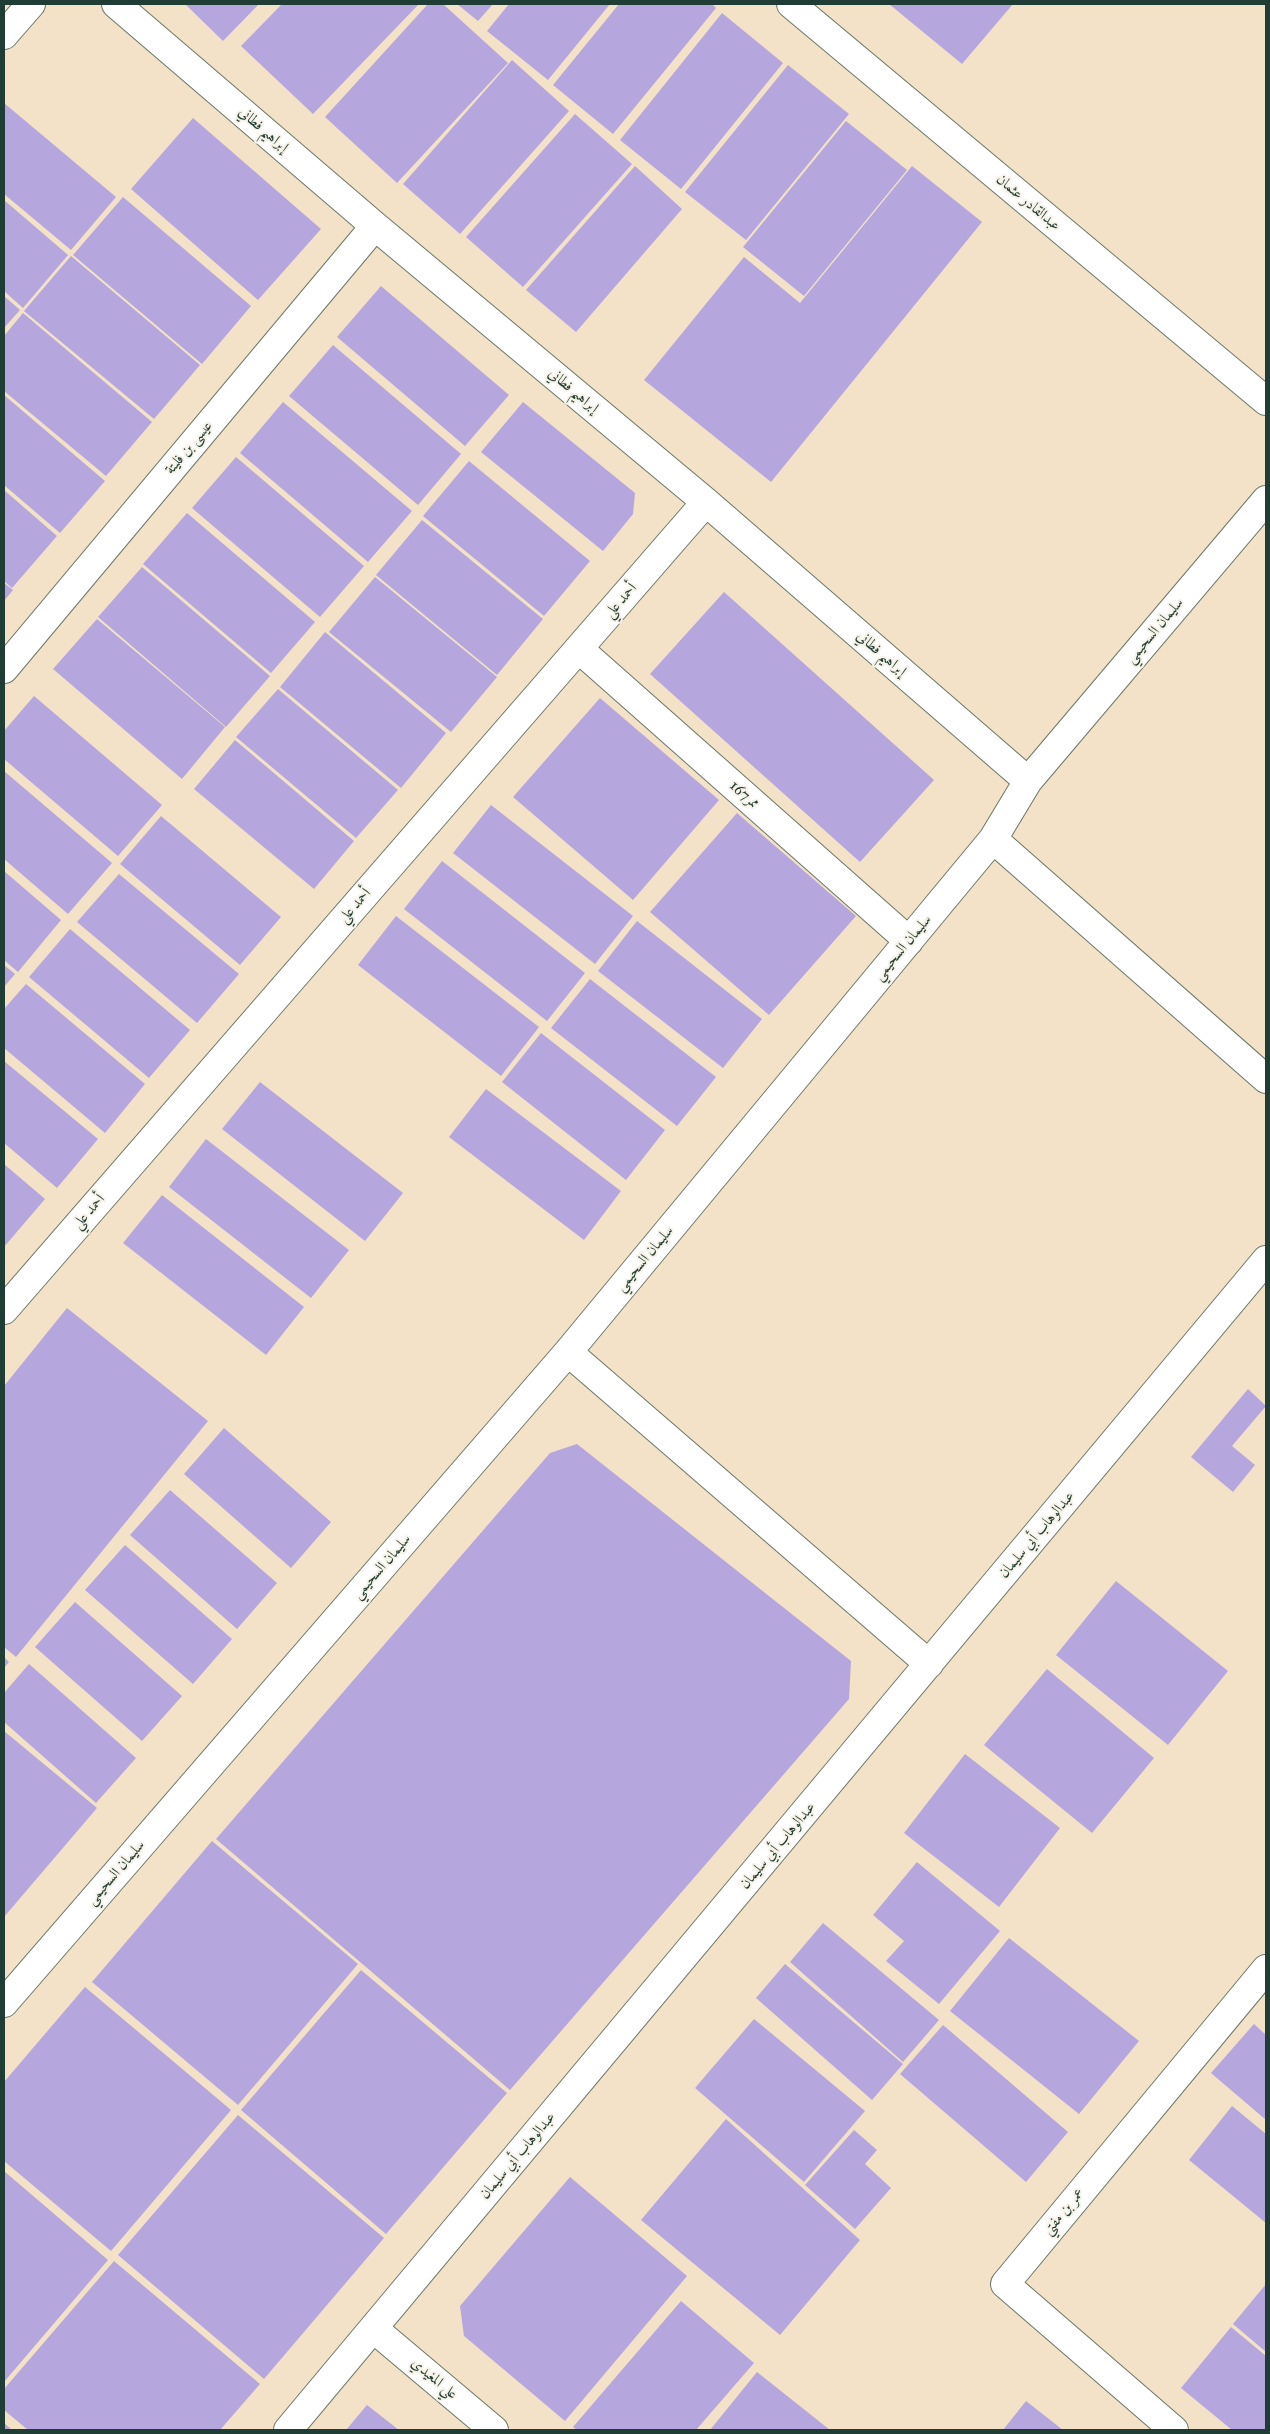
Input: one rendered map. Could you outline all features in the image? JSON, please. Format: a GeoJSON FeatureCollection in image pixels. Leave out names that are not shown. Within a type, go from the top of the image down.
{"type":"FeatureCollection","features":[{"type":"Feature","properties":{"kind":"street"},"geometry":{"type":"LineString","coordinates":[[4,35],[31,4]]}},
{"type":"Feature","properties":{"kind":"street","name":"إبراهيم فطاني"},"geometry":{"type":"LineString","coordinates":[[116,4],[375,226],[706,502],[1028,781]]}},
{"type":"Feature","properties":{"kind":"street","name":"عبدالقادر عثمان"},"geometry":{"type":"LineString","coordinates":[[791,4],[1266,401]]}},
{"type":"Feature","properties":{"kind":"street","name":"عيسى بن فليتة"},"geometry":{"type":"LineString","coordinates":[[4,669],[375,226]]}},
{"type":"Feature","properties":{"kind":"street","name":"سليمان السحيمي"},"geometry":{"type":"LineString","coordinates":[[4,2003],[568,1352],[993,839],[1028,781],[1266,500]]}},
{"type":"Feature","properties":{"kind":"street","name":"أحمد علي"},"geometry":{"type":"LineString","coordinates":[[4,1310],[706,502]]}},
{"type":"Feature","properties":{"kind":"street","name":"ممر167"},"geometry":{"type":"LineString","coordinates":[[579,649],[909,941]]}},
{"type":"Feature","properties":{"kind":"street"},"geometry":{"type":"LineString","coordinates":[[993,839],[1266,1079]]}},
{"type":"Feature","properties":{"kind":"street","name":"عبدالوهاب أبي سليمان"},"geometry":{"type":"LineString","coordinates":[[288,2430],[1266,1260]]}},
{"type":"Feature","properties":{"kind":"street"},"geometry":{"type":"LineString","coordinates":[[568,1352],[929,1664]]}},
{"type":"Feature","properties":{"kind":"street","name":"عمر بن مفتي"},"geometry":{"type":"LineString","coordinates":[[1174,2430],[1005,2284],[1266,1969]]}},
{"type":"Feature","properties":{"kind":"street","name":"علي المغيدي"},"geometry":{"type":"LineString","coordinates":[[374,2329],[494,2430]]}},
{"type":"Feature","properties":{"kind":"building"},"geometry":{"type":"Polygon","coordinates":[[[185,4],[259,4],[223,41],[185,4]]]}},
{"type":"Feature","properties":{"kind":"building"},"geometry":{"type":"Polygon","coordinates":[[[282,4],[419,4],[313,114],[241,46],[282,4]]]}},
{"type":"Feature","properties":{"kind":"building"},"geometry":{"type":"Polygon","coordinates":[[[428,4],[443,4],[508,63],[397,183],[325,117],[428,4]]]}},
{"type":"Feature","properties":{"kind":"building"},"geometry":{"type":"Polygon","coordinates":[[[457,4],[493,4],[478,21],[457,4]]]}},
{"type":"Feature","properties":{"kind":"building"},"geometry":{"type":"Polygon","coordinates":[[[509,4],[610,4],[548,80],[487,31],[509,4]]]}},
{"type":"Feature","properties":{"kind":"building"},"geometry":{"type":"Polygon","coordinates":[[[619,4],[712,4],[716,8],[613,134],[553,85],[619,4]]]}},
{"type":"Feature","properties":{"kind":"building"},"geometry":{"type":"Polygon","coordinates":[[[889,4],[1013,4],[962,64],[889,4]]]}},
{"type":"Feature","properties":{"kind":"building"},"geometry":{"type":"Polygon","coordinates":[[[722,13],[783,63],[681,189],[620,140],[722,13]]]}},
{"type":"Feature","properties":{"kind":"building"},"geometry":{"type":"Polygon","coordinates":[[[512,60],[569,111],[460,234],[403,184],[512,60]]]}},
{"type":"Feature","properties":{"kind":"building"},"geometry":{"type":"Polygon","coordinates":[[[788,65],[849,114],[746,240],[685,192],[788,65]]]}},
{"type":"Feature","properties":{"kind":"building"},"geometry":{"type":"Polygon","coordinates":[[[4,103],[116,197],[71,250],[4,194],[4,103]]]}},
{"type":"Feature","properties":{"kind":"building"},"geometry":{"type":"Polygon","coordinates":[[[575,114],[632,164],[523,287],[466,237],[575,114]]]}},
{"type":"Feature","properties":{"kind":"building"},"geometry":{"type":"Polygon","coordinates":[[[193,118],[321,229],[258,300],[131,189],[193,118]]]}},
{"type":"Feature","properties":{"kind":"building"},"geometry":{"type":"Polygon","coordinates":[[[846,121],[907,170],[804,296],[743,247],[846,121]]]}},
{"type":"Feature","properties":{"kind":"building"},"geometry":{"type":"Polygon","coordinates":[[[635,166],[682,209],[576,332],[526,290],[635,166]]]}},
{"type":"Feature","properties":{"kind":"building"},"geometry":{"type":"Polygon","coordinates":[[[912,166],[982,222],[771,482],[644,380],[744,257],[800,303],[912,166]]]}},
{"type":"Feature","properties":{"kind":"building"},"geometry":{"type":"Polygon","coordinates":[[[123,197],[251,306],[202,364],[73,255],[123,197]]]}},
{"type":"Feature","properties":{"kind":"building"},"geometry":{"type":"Polygon","coordinates":[[[4,200],[68,255],[23,308],[4,291],[4,200]]]}},
{"type":"Feature","properties":{"kind":"building"},"geometry":{"type":"Polygon","coordinates":[[[71,256],[200,365],[154,419],[24,311],[71,256]]]}},
{"type":"Feature","properties":{"kind":"building"},"geometry":{"type":"Polygon","coordinates":[[[381,286],[509,395],[465,446],[337,337],[381,286]]]}},
{"type":"Feature","properties":{"kind":"building"},"geometry":{"type":"Polygon","coordinates":[[[4,296],[20,310],[4,328],[4,296]]]}},
{"type":"Feature","properties":{"kind":"building"},"geometry":{"type":"Polygon","coordinates":[[[23,313],[152,422],[106,476],[4,391],[4,336],[23,313]]]}},
{"type":"Feature","properties":{"kind":"building"},"geometry":{"type":"Polygon","coordinates":[[[333,345],[461,454],[418,505],[289,396],[333,345]]]}},
{"type":"Feature","properties":{"kind":"building"},"geometry":{"type":"Polygon","coordinates":[[[4,395],[105,481],[60,533],[4,485],[4,395]]]}},
{"type":"Feature","properties":{"kind":"building"},"geometry":{"type":"Polygon","coordinates":[[[283,402],[412,511],[368,562],[240,453],[283,402]]]}},
{"type":"Feature","properties":{"kind":"building"},"geometry":{"type":"Polygon","coordinates":[[[523,402],[635,493],[633,514],[603,551],[481,452],[523,402]]]}},
{"type":"Feature","properties":{"kind":"building"},"geometry":{"type":"Polygon","coordinates":[[[236,457],[364,566],[320,617],[192,508],[236,457]]]}},
{"type":"Feature","properties":{"kind":"building"},"geometry":{"type":"Polygon","coordinates":[[[469,461],[590,561],[544,616],[423,516],[469,461]]]}},
{"type":"Feature","properties":{"kind":"building"},"geometry":{"type":"Polygon","coordinates":[[[4,490],[57,536],[12,588],[4,581],[4,490]]]}},
{"type":"Feature","properties":{"kind":"building"},"geometry":{"type":"Polygon","coordinates":[[[187,513],[315,622],[271,673],[143,564],[187,513]]]}},
{"type":"Feature","properties":{"kind":"building"},"geometry":{"type":"Polygon","coordinates":[[[422,520],[543,619],[497,675],[376,575],[422,520]]]}},
{"type":"Feature","properties":{"kind":"building"},"geometry":{"type":"Polygon","coordinates":[[[142,567],[270,676],[226,727],[98,617],[142,567]]]}},
{"type":"Feature","properties":{"kind":"building"},"geometry":{"type":"Polygon","coordinates":[[[375,577],[497,677],[451,732],[329,632],[375,577]]]}},
{"type":"Feature","properties":{"kind":"building"},"geometry":{"type":"Polygon","coordinates":[[[4,583],[13,590],[4,601],[4,583]]]}},
{"type":"Feature","properties":{"kind":"building"},"geometry":{"type":"Polygon","coordinates":[[[724,592],[934,780],[860,862],[650,674],[724,592]]]}},
{"type":"Feature","properties":{"kind":"building"},"geometry":{"type":"Polygon","coordinates":[[[97,619],[225,727],[182,779],[53,669],[97,619]]]}},
{"type":"Feature","properties":{"kind":"building"},"geometry":{"type":"Polygon","coordinates":[[[325,632],[446,733],[401,788],[280,687],[325,632]]]}},
{"type":"Feature","properties":{"kind":"building"},"geometry":{"type":"Polygon","coordinates":[[[278,689],[398,790],[356,838],[236,737],[278,689]]]}},
{"type":"Feature","properties":{"kind":"building"},"geometry":{"type":"Polygon","coordinates":[[[34,696],[162,805],[118,856],[4,759],[4,731],[34,696]]]}},
{"type":"Feature","properties":{"kind":"building"},"geometry":{"type":"Polygon","coordinates":[[[600,698],[719,800],[633,900],[513,797],[600,698]]]}},
{"type":"Feature","properties":{"kind":"building"},"geometry":{"type":"Polygon","coordinates":[[[235,740],[354,841],[314,889],[194,789],[235,740]]]}},
{"type":"Feature","properties":{"kind":"building"},"geometry":{"type":"Polygon","coordinates":[[[4,771],[112,863],[68,914],[4,859],[4,771]]]}},
{"type":"Feature","properties":{"kind":"building"},"geometry":{"type":"Polygon","coordinates":[[[491,805],[633,916],[595,964],[453,853],[491,805]]]}},
{"type":"Feature","properties":{"kind":"building"},"geometry":{"type":"Polygon","coordinates":[[[737,813],[856,916],[769,1015],[650,912],[737,813]]]}},
{"type":"Feature","properties":{"kind":"building"},"geometry":{"type":"Polygon","coordinates":[[[161,816],[281,917],[240,965],[120,864],[161,816]]]}},
{"type":"Feature","properties":{"kind":"building"},"geometry":{"type":"Polygon","coordinates":[[[442,861],[585,973],[547,1021],[404,909],[442,861]]]}},
{"type":"Feature","properties":{"kind":"building"},"geometry":{"type":"Polygon","coordinates":[[[4,871],[61,920],[18,972],[4,960],[4,871]]]}},
{"type":"Feature","properties":{"kind":"building"},"geometry":{"type":"Polygon","coordinates":[[[119,874],[239,974],[197,1023],[77,922],[119,874]]]}},
{"type":"Feature","properties":{"kind":"building"},"geometry":{"type":"Polygon","coordinates":[[[396,916],[539,1027],[501,1076],[358,965],[396,916]]]}},
{"type":"Feature","properties":{"kind":"building"},"geometry":{"type":"Polygon","coordinates":[[[637,921],[762,1019],[723,1068],[598,971],[637,921]]]}},
{"type":"Feature","properties":{"kind":"building"},"geometry":{"type":"Polygon","coordinates":[[[70,929],[190,1030],[149,1078],[29,977],[70,929]]]}},
{"type":"Feature","properties":{"kind":"building"},"geometry":{"type":"Polygon","coordinates":[[[4,965],[15,974],[4,987],[4,965]]]}},
{"type":"Feature","properties":{"kind":"building"},"geometry":{"type":"Polygon","coordinates":[[[590,979],[716,1077],[677,1126],[551,1028],[590,979]]]}},
{"type":"Feature","properties":{"kind":"building"},"geometry":{"type":"Polygon","coordinates":[[[26,984],[145,1084],[105,1133],[4,1048],[4,1009],[26,984]]]}},
{"type":"Feature","properties":{"kind":"building"},"geometry":{"type":"Polygon","coordinates":[[[541,1033],[665,1130],[626,1180],[502,1082],[541,1033]]]}},
{"type":"Feature","properties":{"kind":"building"},"geometry":{"type":"Polygon","coordinates":[[[4,1061],[98,1139],[57,1188],[4,1143],[4,1061]]]}},
{"type":"Feature","properties":{"kind":"building"},"geometry":{"type":"Polygon","coordinates":[[[260,1082],[403,1193],[365,1241],[222,1129],[260,1082]]]}},
{"type":"Feature","properties":{"kind":"building"},"geometry":{"type":"Polygon","coordinates":[[[486,1089],[621,1191],[584,1240],[449,1137],[486,1089]]]}},
{"type":"Feature","properties":{"kind":"building"},"geometry":{"type":"Polygon","coordinates":[[[206,1139],[349,1250],[311,1298],[169,1187],[206,1139]]]}},
{"type":"Feature","properties":{"kind":"building"},"geometry":{"type":"Polygon","coordinates":[[[4,1164],[45,1199],[4,1247],[4,1164]]]}},
{"type":"Feature","properties":{"kind":"building"},"geometry":{"type":"Polygon","coordinates":[[[162,1195],[304,1307],[266,1355],[123,1243],[162,1195]]]}},
{"type":"Feature","properties":{"kind":"building"},"geometry":{"type":"Polygon","coordinates":[[[67,1308],[208,1421],[16,1657],[4,1647],[4,1386],[67,1308]]]}},
{"type":"Feature","properties":{"kind":"building"},"geometry":{"type":"Polygon","coordinates":[[[1248,1389],[1266,1406],[1232,1446],[1255,1465],[1233,1492],[1191,1457],[1248,1389]]]}},
{"type":"Feature","properties":{"kind":"building"},"geometry":{"type":"Polygon","coordinates":[[[224,1428],[331,1522],[291,1568],[184,1474],[224,1428]]]}},
{"type":"Feature","properties":{"kind":"building"},"geometry":{"type":"Polygon","coordinates":[[[577,1444],[851,1661],[849,1699],[510,2090],[216,1839],[550,1453],[577,1444]]]}},
{"type":"Feature","properties":{"kind":"building"},"geometry":{"type":"Polygon","coordinates":[[[170,1490],[277,1583],[237,1629],[130,1535],[170,1490]]]}},
{"type":"Feature","properties":{"kind":"building"},"geometry":{"type":"Polygon","coordinates":[[[125,1545],[232,1639],[193,1684],[85,1590],[125,1545]]]}},
{"type":"Feature","properties":{"kind":"building"},"geometry":{"type":"Polygon","coordinates":[[[1116,1581],[1228,1671],[1168,1745],[1056,1655],[1116,1581]]]}},
{"type":"Feature","properties":{"kind":"building"},"geometry":{"type":"Polygon","coordinates":[[[75,1602],[182,1696],[142,1741],[35,1647],[75,1602]]]}},
{"type":"Feature","properties":{"kind":"building"},"geometry":{"type":"Polygon","coordinates":[[[4,1657],[9,1662],[4,1668],[4,1657]]]}},
{"type":"Feature","properties":{"kind":"building"},"geometry":{"type":"Polygon","coordinates":[[[29,1664],[136,1758],[96,1803],[4,1722],[4,1693],[29,1664]]]}},
{"type":"Feature","properties":{"kind":"building"},"geometry":{"type":"Polygon","coordinates":[[[1047,1669],[1154,1758],[1092,1833],[984,1745],[1047,1669]]]}},
{"type":"Feature","properties":{"kind":"building"},"geometry":{"type":"Polygon","coordinates":[[[4,1731],[97,1808],[4,1917],[4,1731]]]}},
{"type":"Feature","properties":{"kind":"building"},"geometry":{"type":"Polygon","coordinates":[[[965,1754],[1060,1828],[999,1907],[904,1833],[965,1754]]]}},
{"type":"Feature","properties":{"kind":"building"},"geometry":{"type":"Polygon","coordinates":[[[212,1841],[358,1964],[238,2105],[92,1982],[212,1841]]]}},
{"type":"Feature","properties":{"kind":"building"},"geometry":{"type":"Polygon","coordinates":[[[917,1862],[1000,1931],[939,2004],[886,1961],[904,1941],[873,1915],[917,1862]]]}},
{"type":"Feature","properties":{"kind":"building"},"geometry":{"type":"Polygon","coordinates":[[[823,1923],[939,2020],[903,2062],[790,1962],[823,1923]]]}},
{"type":"Feature","properties":{"kind":"building"},"geometry":{"type":"Polygon","coordinates":[[[1009,1938],[1139,2041],[1079,2114],[950,2011],[1009,1938]]]}},
{"type":"Feature","properties":{"kind":"building"},"geometry":{"type":"Polygon","coordinates":[[[785,1964],[903,2064],[872,2100],[756,1998],[785,1964]]]}},
{"type":"Feature","properties":{"kind":"building"},"geometry":{"type":"Polygon","coordinates":[[[361,1970],[507,2093],[386,2234],[241,2110],[361,1970]]]}},
{"type":"Feature","properties":{"kind":"building"},"geometry":{"type":"Polygon","coordinates":[[[85,1987],[231,2110],[111,2251],[4,2161],[4,2082],[85,1987]]]}},
{"type":"Feature","properties":{"kind":"building"},"geometry":{"type":"Polygon","coordinates":[[[754,2019],[865,2111],[804,2182],[695,2088],[754,2019]]]}},
{"type":"Feature","properties":{"kind":"building"},"geometry":{"type":"Polygon","coordinates":[[[1254,2024],[1266,2035],[1266,2120],[1211,2073],[1254,2024]]]}},
{"type":"Feature","properties":{"kind":"building"},"geometry":{"type":"Polygon","coordinates":[[[943,2025],[1068,2132],[1026,2182],[900,2074],[943,2025]]]}},
{"type":"Feature","properties":{"kind":"building"},"geometry":{"type":"Polygon","coordinates":[[[1232,2106],[1266,2134],[1266,2223],[1189,2160],[1232,2106]]]}},
{"type":"Feature","properties":{"kind":"building"},"geometry":{"type":"Polygon","coordinates":[[[238,2115],[384,2238],[264,2379],[118,2255],[238,2115]]]}},
{"type":"Feature","properties":{"kind":"building"},"geometry":{"type":"Polygon","coordinates":[[[726,2119],[860,2240],[780,2335],[641,2220],[726,2119]]]}},
{"type":"Feature","properties":{"kind":"building"},"geometry":{"type":"Polygon","coordinates":[[[854,2130],[877,2150],[865,2164],[891,2188],[855,2229],[805,2185],[854,2130]]]}},
{"type":"Feature","properties":{"kind":"building"},"geometry":{"type":"Polygon","coordinates":[[[4,2171],[108,2260],[4,2382],[4,2171]]]}},
{"type":"Feature","properties":{"kind":"building"},"geometry":{"type":"Polygon","coordinates":[[[570,2177],[687,2276],[565,2421],[464,2336],[460,2306],[570,2177]]]}},
{"type":"Feature","properties":{"kind":"building"},"geometry":{"type":"Polygon","coordinates":[[[114,2261],[260,2384],[220,2430],[28,2430],[4,2410],[4,2389],[114,2261]]]}},
{"type":"Feature","properties":{"kind":"building"},"geometry":{"type":"Polygon","coordinates":[[[1266,2284],[1266,2352],[1233,2324],[1266,2284]]]}},
{"type":"Feature","properties":{"kind":"building"},"geometry":{"type":"Polygon","coordinates":[[[681,2301],[754,2363],[696,2430],[577,2430],[573,2427],[681,2301]]]}},
{"type":"Feature","properties":{"kind":"building"},"geometry":{"type":"Polygon","coordinates":[[[1231,2327],[1266,2356],[1266,2430],[1232,2430],[1181,2388],[1231,2327]]]}},
{"type":"Feature","properties":{"kind":"building"},"geometry":{"type":"Polygon","coordinates":[[[757,2372],[830,2430],[710,2430],[757,2372]]]}},
{"type":"Feature","properties":{"kind":"building"},"geometry":{"type":"Polygon","coordinates":[[[1026,2401],[1063,2430],[1003,2430],[1026,2401]]]}},
{"type":"Feature","properties":{"kind":"building"},"geometry":{"type":"Polygon","coordinates":[[[367,2405],[399,2430],[346,2430],[367,2405]]]}},
{"type":"Feature","properties":{"kind":"building"},"geometry":{"type":"Polygon","coordinates":[[[4,2423],[12,2430],[4,2430],[4,2423]]]}}]}
